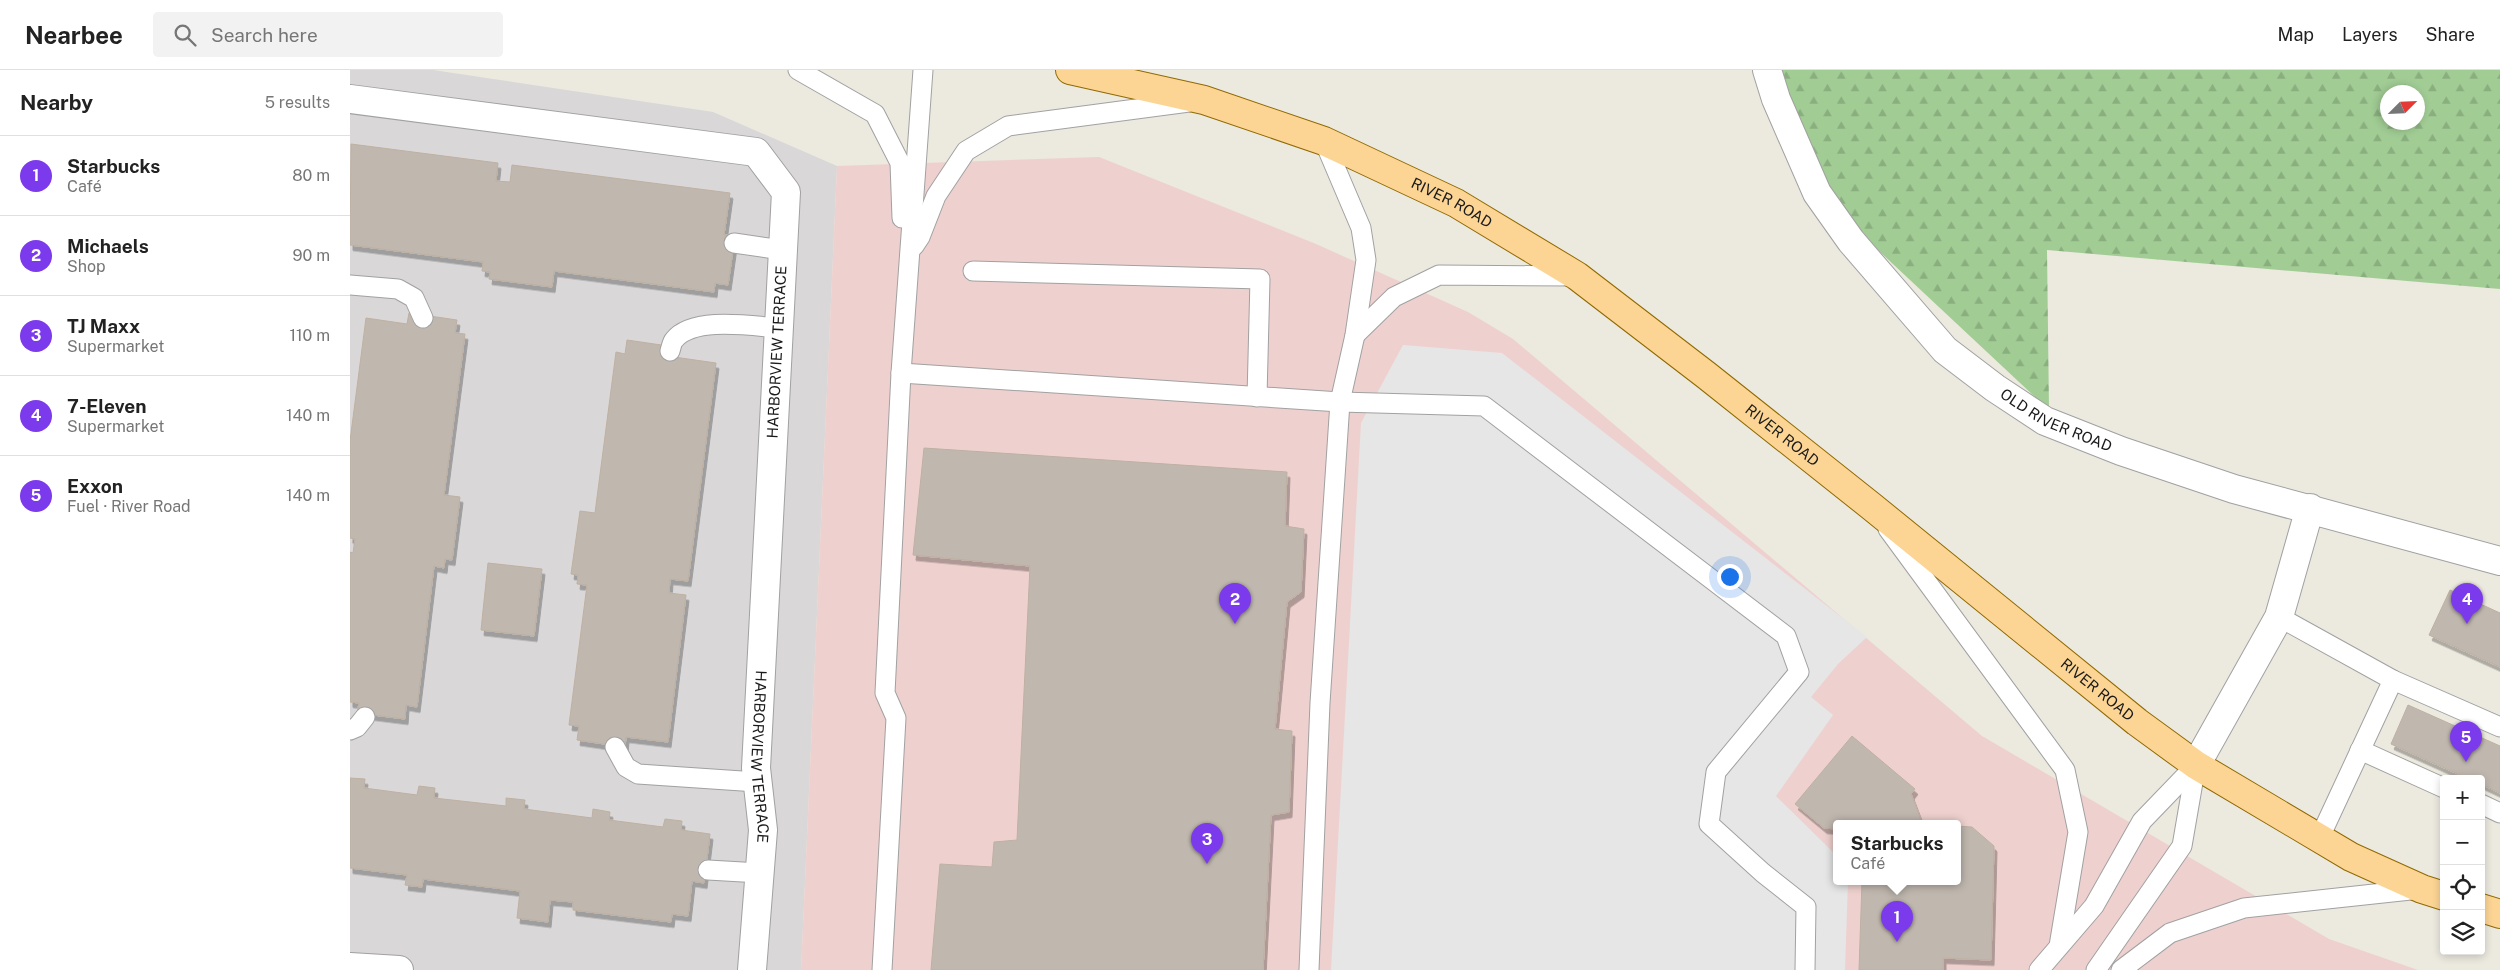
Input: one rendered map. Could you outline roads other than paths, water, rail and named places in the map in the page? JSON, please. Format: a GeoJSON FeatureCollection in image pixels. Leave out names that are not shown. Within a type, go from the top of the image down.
{"type":"FeatureCollection","features":[{"type":"Feature","properties":{"kind":"main road","name":"RIVER ROAD"},"geometry":{"type":"LineString","coordinates":[[1070,70],[1204,100],[1324,141],[1456,203],[1576,276],[1706,375],[2137,722],[2196,766],[2351,857],[2433,892]]}},
{"type":"Feature","properties":{"kind":"main road"},"geometry":{"type":"LineString","coordinates":[[2485,909],[2500,914]]}},
{"type":"Feature","properties":{"kind":"street","name":"OLD RIVER ROAD"},"geometry":{"type":"LineString","coordinates":[[1767,70],[1776,99],[1817,193],[1851,241],[1945,350],[1995,388],[2045,421],[2121,451],[2234,489],[2310,508],[2500,561]]}},
{"type":"Feature","properties":{"kind":"street","name":"HARBORVIEW TERRACE"},"geometry":{"type":"LineString","coordinates":[[350,99],[756,152],[786,192],[756,768],[763,830],[752,970]]}},
{"type":"Feature","properties":{"kind":"street"},"geometry":{"type":"LineString","coordinates":[[2196,766],[2280,617],[2310,508]]}},
{"type":"Feature","properties":{"kind":"street"},"geometry":{"type":"LineString","coordinates":[[350,967],[399,970]]}},
{"type":"Feature","properties":{"kind":"lane"},"geometry":{"type":"LineString","coordinates":[[798,70],[874,114],[900,163],[903,226],[910,251]]}},
{"type":"Feature","properties":{"kind":"lane"},"geometry":{"type":"LineString","coordinates":[[882,970],[896,718],[885,693],[901,373],[923,70]]}},
{"type":"Feature","properties":{"kind":"lane"},"geometry":{"type":"LineString","coordinates":[[910,251],[920,238],[936,196],[966,151],[1008,126],[1204,100]]}},
{"type":"Feature","properties":{"kind":"lane"},"geometry":{"type":"LineString","coordinates":[[1309,970],[1320,703],[1340,402],[1355,335],[1366,260],[1361,228],[1324,141]]}},
{"type":"Feature","properties":{"kind":"lane"},"geometry":{"type":"LineString","coordinates":[[734,243],[782,250]]}},
{"type":"Feature","properties":{"kind":"lane"},"geometry":{"type":"LineString","coordinates":[[973,271],[1260,279],[1257,397]]}},
{"type":"Feature","properties":{"kind":"lane"},"geometry":{"type":"LineString","coordinates":[[1355,335],[1394,297],[1439,275],[1576,276]]}},
{"type":"Feature","properties":{"kind":"lane"},"geometry":{"type":"LineString","coordinates":[[350,285],[398,289],[414,298],[423,318]]}},
{"type":"Feature","properties":{"kind":"lane"},"geometry":{"type":"LineString","coordinates":[[670,351],[674,340],[691,328],[720,324],[779,328]]}},
{"type":"Feature","properties":{"kind":"lane"},"geometry":{"type":"LineString","coordinates":[[901,373],[1340,402],[1484,406],[1786,636],[1800,672],[1716,772],[1710,824],[1762,873],[1806,907],[1805,970]]}},
{"type":"Feature","properties":{"kind":"lane"},"geometry":{"type":"LineString","coordinates":[[1871,506],[2065,770],[2078,832],[2059,946]]}},
{"type":"Feature","properties":{"kind":"lane"},"geometry":{"type":"LineString","coordinates":[[2280,617],[2393,680],[2500,728]]}},
{"type":"Feature","properties":{"kind":"lane"},"geometry":{"type":"LineString","coordinates":[[2320,839],[2393,680]]}},
{"type":"Feature","properties":{"kind":"lane"},"geometry":{"type":"LineString","coordinates":[[350,730],[357,727],[365,717]]}},
{"type":"Feature","properties":{"kind":"lane"},"geometry":{"type":"LineString","coordinates":[[615,747],[626,767],[638,774],[757,782]]}},
{"type":"Feature","properties":{"kind":"lane"},"geometry":{"type":"LineString","coordinates":[[2360,750],[2440,786]]}},
{"type":"Feature","properties":{"kind":"lane"},"geometry":{"type":"LineString","coordinates":[[2039,970],[2094,906],[2142,822],[2196,766]]}},
{"type":"Feature","properties":{"kind":"lane"},"geometry":{"type":"LineString","coordinates":[[2096,970],[2182,846],[2196,766]]}},
{"type":"Feature","properties":{"kind":"lane"},"geometry":{"type":"LineString","coordinates":[[2485,806],[2500,813]]}},
{"type":"Feature","properties":{"kind":"lane"},"geometry":{"type":"LineString","coordinates":[[708,870],[760,873]]}},
{"type":"Feature","properties":{"kind":"lane"},"geometry":{"type":"LineString","coordinates":[[2121,970],[2170,933],[2244,908],[2433,892]]}},
{"type":"Feature","properties":{"kind":"place","name":"Michaels"},"geometry":{"type":"Point","coordinates":[1235,624]}},
{"type":"Feature","properties":{"kind":"place","name":"7-Eleven"},"geometry":{"type":"Point","coordinates":[2467,624]}},
{"type":"Feature","properties":{"kind":"place","name":"Exxon"},"geometry":{"type":"Point","coordinates":[2466,762]}},
{"type":"Feature","properties":{"kind":"place","name":"TJ Maxx"},"geometry":{"type":"Point","coordinates":[1207,864]}},
{"type":"Feature","properties":{"kind":"place","name":"Starbucks"},"geometry":{"type":"Point","coordinates":[1897,942]}}]}
